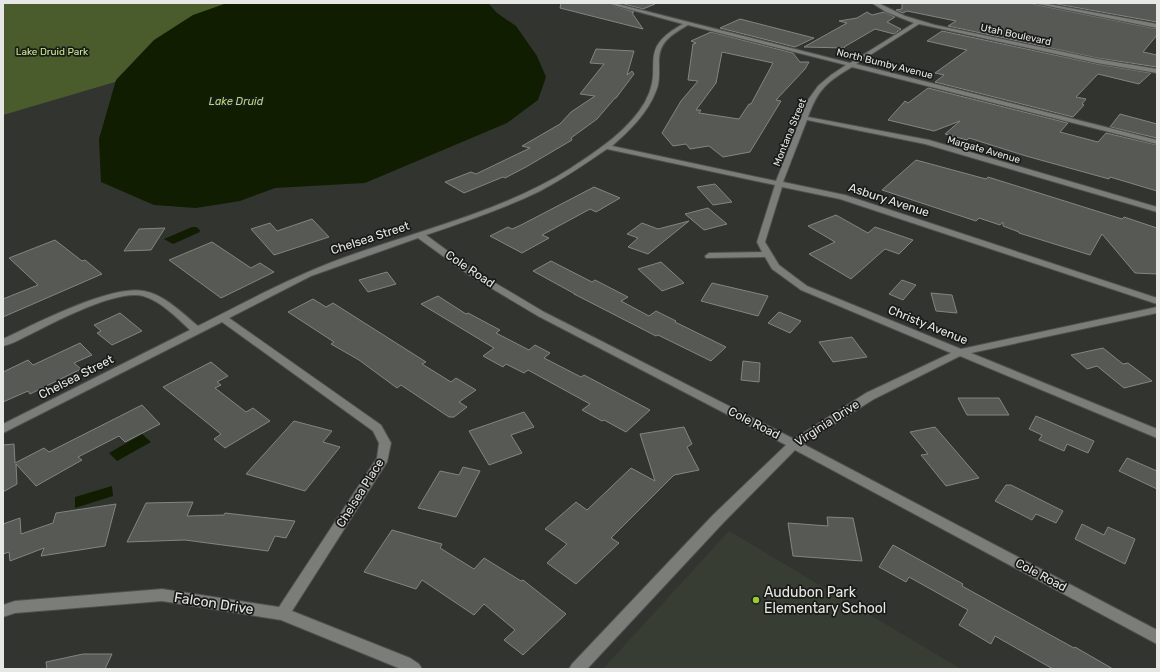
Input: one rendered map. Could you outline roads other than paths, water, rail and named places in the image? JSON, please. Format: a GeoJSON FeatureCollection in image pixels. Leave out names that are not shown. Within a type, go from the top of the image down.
{"type":"FeatureCollection","features":[{"type":"Feature","properties":{"kind":"street","name":"North Bumby Avenue"},"geometry":{"type":"LineString","coordinates":[[608,3],[1157,142]]}},
{"type":"Feature","properties":{"kind":"street","name":"Utah Boulevard"},"geometry":{"type":"LineString","coordinates":[[874,3],[886,11],[919,22],[1113,64],[1157,71]]}},
{"type":"Feature","properties":{"kind":"street"},"geometry":{"type":"LineString","coordinates":[[1035,3],[1157,26]]}},
{"type":"Feature","properties":{"kind":"street","name":"Montana Street"},"geometry":{"type":"LineString","coordinates":[[778,184],[811,100],[820,87],[851,64],[919,22]]}},
{"type":"Feature","properties":{"kind":"street","name":"Chelsea Street"},"geometry":{"type":"LineString","coordinates":[[3,429],[314,272],[339,261],[420,235],[500,206],[560,178],[606,147],[629,127],[642,112],[656,83],[657,50],[667,36],[688,23]]}},
{"type":"Feature","properties":{"kind":"street","name":"Margate Avenue"},"geometry":{"type":"LineString","coordinates":[[804,118],[926,142],[1157,210]]}},
{"type":"Feature","properties":{"kind":"street","name":"Asbury Avenue"},"geometry":{"type":"LineString","coordinates":[[606,147],[842,197],[1157,302]]}},
{"type":"Feature","properties":{"kind":"street","name":"Christy Avenue"},"geometry":{"type":"LineString","coordinates":[[778,184],[762,242],[775,267],[804,288],[1157,434]]}},
{"type":"Feature","properties":{"kind":"street","name":"Cole Road"},"geometry":{"type":"LineString","coordinates":[[420,235],[472,273],[541,314],[794,444],[1157,637]]}},
{"type":"Feature","properties":{"kind":"street"},"geometry":{"type":"LineString","coordinates":[[709,256],[768,254]]}},
{"type":"Feature","properties":{"kind":"street"},"geometry":{"type":"LineString","coordinates":[[3,343],[92,303],[123,293],[141,293],[154,297],[198,331]]}},
{"type":"Feature","properties":{"kind":"street","name":"Virginia Drive"},"geometry":{"type":"LineString","coordinates":[[577,669],[718,519],[794,444],[870,396],[960,352],[1157,310]]}},
{"type":"Feature","properties":{"kind":"street","name":"Chelsea Place"},"geometry":{"type":"LineString","coordinates":[[223,318],[377,428],[385,443],[383,459],[282,614]]}},
{"type":"Feature","properties":{"kind":"street","name":"Falcon Drive"},"geometry":{"type":"LineString","coordinates":[[3,611],[15,608],[162,595],[282,614],[405,663],[414,669]]}},
{"type":"Feature","properties":{"kind":"water","name":"Lake Druid"},"geometry":{"type":"Polygon","coordinates":[[[227,3],[488,3],[497,13],[516,26],[537,56],[546,77],[538,100],[507,123],[365,183],[275,188],[240,201],[196,208],[154,205],[101,182],[99,139],[116,80],[154,40],[193,15],[227,3]]]}},
{"type":"Feature","properties":{"kind":"water"},"geometry":{"type":"Polygon","coordinates":[[[192,227],[196,227],[201,231],[173,244],[164,239],[192,227]]]}},
{"type":"Feature","properties":{"kind":"water"},"geometry":{"type":"Polygon","coordinates":[[[142,434],[151,442],[117,461],[109,453],[142,434]]]}},
{"type":"Feature","properties":{"kind":"water"},"geometry":{"type":"Polygon","coordinates":[[[112,486],[113,496],[75,508],[75,497],[112,486]]]}},
{"type":"Feature","properties":{"kind":"place","name":"Audubon Park Elementary School"},"geometry":{"type":"Point","coordinates":[756,600]}},
{"type":"Feature","properties":{"kind":"park label","name":"Lake Druid Park"},"geometry":{"type":"Point","coordinates":[52,51]}}]}
